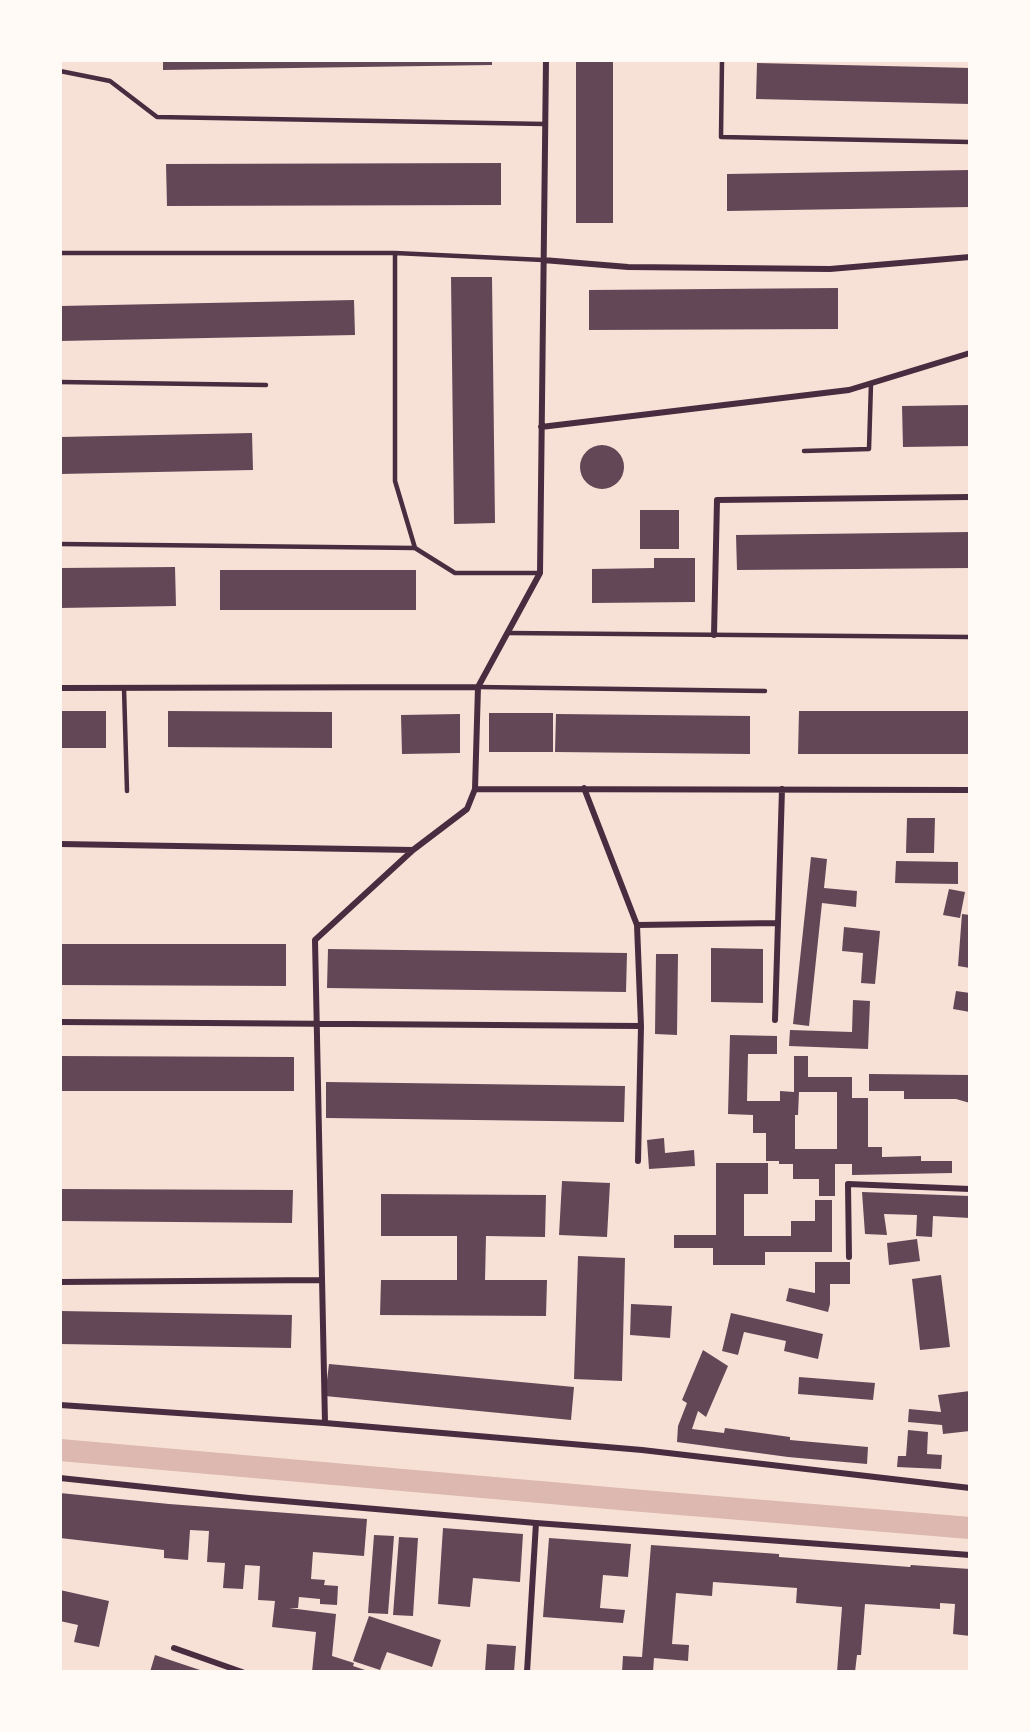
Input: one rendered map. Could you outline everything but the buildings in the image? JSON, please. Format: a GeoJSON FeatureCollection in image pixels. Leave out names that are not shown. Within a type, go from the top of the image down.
{"type":"FeatureCollection","features":[{"type":"Feature","properties":{"kind":"street"},"geometry":{"type":"LineString","coordinates":[[325,1423],[315,940],[413,850],[467,809],[475,789],[477,687],[540,573],[546,60]]}},
{"type":"Feature","properties":{"kind":"street"},"geometry":{"type":"LineString","coordinates":[[543,260],[628,267],[830,268],[970,257]]}},
{"type":"Feature","properties":{"kind":"street"},"geometry":{"type":"LineString","coordinates":[[541,427],[849,390],[970,353]]}},
{"type":"Feature","properties":{"kind":"street"},"geometry":{"type":"LineString","coordinates":[[714,635],[717,500],[970,497]]}},
{"type":"Feature","properties":{"kind":"street"},"geometry":{"type":"LineString","coordinates":[[60,688],[477,687]]}},
{"type":"Feature","properties":{"kind":"street"},"geometry":{"type":"LineString","coordinates":[[584,788],[637,925],[641,1026],[638,1161]]}},
{"type":"Feature","properties":{"kind":"street"},"geometry":{"type":"LineString","coordinates":[[475,789],[970,790]]}},
{"type":"Feature","properties":{"kind":"street"},"geometry":{"type":"LineString","coordinates":[[776,1020],[782,789]]}},
{"type":"Feature","properties":{"kind":"street"},"geometry":{"type":"LineString","coordinates":[[60,844],[413,850]]}},
{"type":"Feature","properties":{"kind":"street"},"geometry":{"type":"LineString","coordinates":[[637,925],[778,923]]}},
{"type":"Feature","properties":{"kind":"street"},"geometry":{"type":"LineString","coordinates":[[60,1022],[641,1026]]}},
{"type":"Feature","properties":{"kind":"street"},"geometry":{"type":"LineString","coordinates":[[849,1257],[848,1184],[970,1189]]}},
{"type":"Feature","properties":{"kind":"street"},"geometry":{"type":"LineString","coordinates":[[60,1282],[322,1280]]}},
{"type":"Feature","properties":{"kind":"street"},"geometry":{"type":"LineString","coordinates":[[60,1404],[325,1423],[642,1450],[970,1488]]}},
{"type":"Feature","properties":{"kind":"street"},"geometry":{"type":"LineString","coordinates":[[60,1478],[249,1498],[536,1523],[970,1556]]}},
{"type":"Feature","properties":{"kind":"street"},"geometry":{"type":"LineString","coordinates":[[527,1672],[536,1523]]}},
{"type":"Feature","properties":{"kind":"street"},"geometry":{"type":"LineString","coordinates":[[174,1648],[242,1672]]}},
{"type":"Feature","properties":{"kind":"lane"},"geometry":{"type":"LineString","coordinates":[[722,60],[721,137],[970,142]]}},
{"type":"Feature","properties":{"kind":"lane"},"geometry":{"type":"LineString","coordinates":[[60,71],[110,81],[157,117],[545,124]]}},
{"type":"Feature","properties":{"kind":"lane"},"geometry":{"type":"LineString","coordinates":[[60,253],[394,253],[543,260]]}},
{"type":"Feature","properties":{"kind":"lane"},"geometry":{"type":"LineString","coordinates":[[394,253],[395,481],[415,548]]}},
{"type":"Feature","properties":{"kind":"lane"},"geometry":{"type":"LineString","coordinates":[[60,382],[266,385]]}},
{"type":"Feature","properties":{"kind":"lane"},"geometry":{"type":"LineString","coordinates":[[804,451],[869,449],[871,384]]}},
{"type":"Feature","properties":{"kind":"lane"},"geometry":{"type":"LineString","coordinates":[[60,544],[415,548],[455,573],[540,573]]}},
{"type":"Feature","properties":{"kind":"lane"},"geometry":{"type":"LineString","coordinates":[[508,633],[970,638]]}},
{"type":"Feature","properties":{"kind":"lane"},"geometry":{"type":"LineString","coordinates":[[477,687],[765,691]]}},
{"type":"Feature","properties":{"kind":"lane"},"geometry":{"type":"LineString","coordinates":[[124,688],[127,791]]}},
{"type":"Feature","properties":{"kind":"waterway"},"geometry":{"type":"LineString","coordinates":[[60,1450],[970,1528]]}}]}
